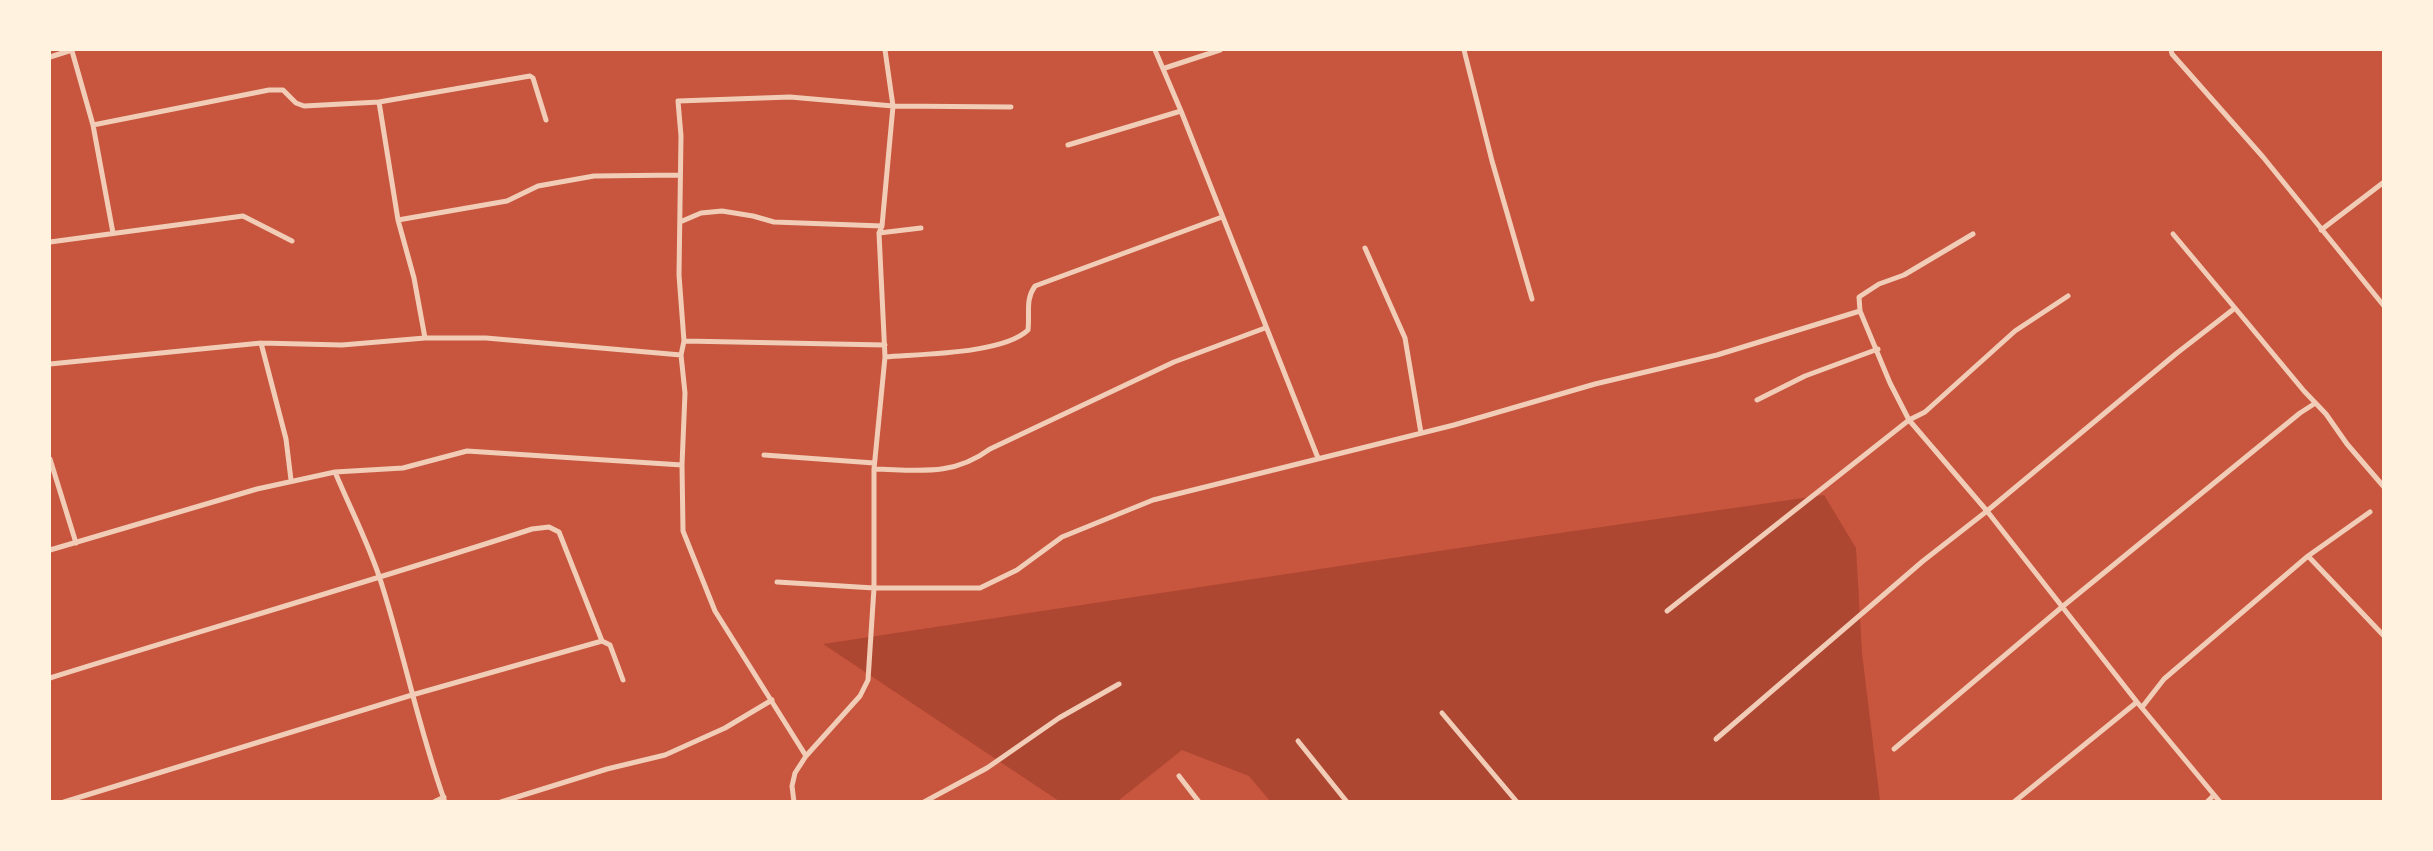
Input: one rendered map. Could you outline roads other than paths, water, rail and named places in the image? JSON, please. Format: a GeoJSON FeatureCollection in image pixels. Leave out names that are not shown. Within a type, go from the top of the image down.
{"type":"FeatureCollection","features":[{"type":"Feature","properties":{"kind":"street"},"geometry":{"type":"LineString","coordinates":[[50,57],[72,50],[93,125],[113,233]]}},
{"type":"Feature","properties":{"kind":"street"},"geometry":{"type":"LineString","coordinates":[[794,801],[792,779],[806,756],[866,688],[868,680],[874,588],[874,466],[885,357],[879,233],[882,226],[893,106],[885,50]]}},
{"type":"Feature","properties":{"kind":"street"},"geometry":{"type":"LineString","coordinates":[[1155,50],[1165,68],[1221,217],[1318,458]]}},
{"type":"Feature","properties":{"kind":"street"},"geometry":{"type":"LineString","coordinates":[[1165,68],[1220,50]]}},
{"type":"Feature","properties":{"kind":"street"},"geometry":{"type":"LineString","coordinates":[[1464,50],[1492,161],[1532,299]]}},
{"type":"Feature","properties":{"kind":"street"},"geometry":{"type":"LineString","coordinates":[[2171,50],[2172,54],[2263,157],[2384,306]]}},
{"type":"Feature","properties":{"kind":"street"},"geometry":{"type":"LineString","coordinates":[[93,125],[269,90],[284,90],[296,103],[304,106],[379,102],[530,76],[533,78],[546,120]]}},
{"type":"Feature","properties":{"kind":"street"},"geometry":{"type":"LineString","coordinates":[[806,756],[715,611],[683,531],[682,465],[685,393],[681,355],[684,341],[679,275],[678,101],[790,97],[893,106],[1011,107]]}},
{"type":"Feature","properties":{"kind":"street"},"geometry":{"type":"LineString","coordinates":[[379,102],[398,220],[414,278],[425,338]]}},
{"type":"Feature","properties":{"kind":"street"},"geometry":{"type":"LineString","coordinates":[[1068,145],[1181,111]]}},
{"type":"Feature","properties":{"kind":"street"},"geometry":{"type":"LineString","coordinates":[[398,220],[507,201],[538,186],[594,176],[680,175]]}},
{"type":"Feature","properties":{"kind":"street"},"geometry":{"type":"LineString","coordinates":[[2321,230],[2384,182]]}},
{"type":"Feature","properties":{"kind":"street"},"geometry":{"type":"LineString","coordinates":[[680,222],[701,213],[722,211],[774,222],[882,226]]}},
{"type":"Feature","properties":{"kind":"street"},"geometry":{"type":"LineString","coordinates":[[50,242],[243,216],[292,241]]}},
{"type":"Feature","properties":{"kind":"street"},"geometry":{"type":"LineString","coordinates":[[885,357],[965,351],[1021,337],[1028,330],[1028,303],[1035,286],[1221,217]]}},
{"type":"Feature","properties":{"kind":"street"},"geometry":{"type":"LineString","coordinates":[[879,233],[921,228]]}},
{"type":"Feature","properties":{"kind":"street"},"geometry":{"type":"LineString","coordinates":[[1973,234],[1904,275],[1880,284],[1859,297],[1860,311],[1878,349],[1890,383],[1909,420],[1987,511],[2220,801]]}},
{"type":"Feature","properties":{"kind":"street"},"geometry":{"type":"LineString","coordinates":[[2173,234],[2314,404],[2326,414],[2347,444],[2384,487]]}},
{"type":"Feature","properties":{"kind":"street"},"geometry":{"type":"LineString","coordinates":[[1365,248],[1406,338],[1421,433]]}},
{"type":"Feature","properties":{"kind":"street"},"geometry":{"type":"LineString","coordinates":[[1667,611],[1909,420],[1925,412],[2015,331],[2068,296]]}},
{"type":"Feature","properties":{"kind":"street"},"geometry":{"type":"LineString","coordinates":[[1716,739],[1923,561],[2235,308]]}},
{"type":"Feature","properties":{"kind":"street"},"geometry":{"type":"LineString","coordinates":[[777,582],[874,588],[980,588],[1017,570],[1062,537],[1153,500],[1421,433],[1595,384],[1717,355],[1860,311]]}},
{"type":"Feature","properties":{"kind":"street"},"geometry":{"type":"LineString","coordinates":[[764,455],[874,466],[946,470],[974,461],[990,449],[1174,363],[1265,328]]}},
{"type":"Feature","properties":{"kind":"street"},"geometry":{"type":"LineString","coordinates":[[50,364],[261,343],[342,345],[425,338],[486,338],[681,355]]}},
{"type":"Feature","properties":{"kind":"street"},"geometry":{"type":"LineString","coordinates":[[684,341],[885,345]]}},
{"type":"Feature","properties":{"kind":"street"},"geometry":{"type":"LineString","coordinates":[[261,343],[286,439],[291,480]]}},
{"type":"Feature","properties":{"kind":"street"},"geometry":{"type":"LineString","coordinates":[[1757,400],[1805,376],[1878,349]]}},
{"type":"Feature","properties":{"kind":"street"},"geometry":{"type":"LineString","coordinates":[[1894,749],[2062,607],[2314,404]]}},
{"type":"Feature","properties":{"kind":"street"},"geometry":{"type":"LineString","coordinates":[[50,550],[291,480],[335,472],[403,468],[467,451],[682,465]]}},
{"type":"Feature","properties":{"kind":"street"},"geometry":{"type":"LineString","coordinates":[[50,459],[76,543]]}},
{"type":"Feature","properties":{"kind":"street"},"geometry":{"type":"LineString","coordinates":[[335,472],[380,579],[408,671],[412,695],[444,799],[434,801]]}},
{"type":"Feature","properties":{"kind":"street"},"geometry":{"type":"LineString","coordinates":[[2014,801],[2140,704],[2164,679],[2308,556],[2370,512]]}},
{"type":"Feature","properties":{"kind":"street"},"geometry":{"type":"LineString","coordinates":[[50,678],[315,596],[380,579],[532,529],[549,527],[559,532],[602,641],[610,645],[622,680]]}},
{"type":"Feature","properties":{"kind":"street"},"geometry":{"type":"LineString","coordinates":[[2308,556],[2384,636]]}},
{"type":"Feature","properties":{"kind":"street"},"geometry":{"type":"LineString","coordinates":[[64,801],[412,695],[602,641]]}},
{"type":"Feature","properties":{"kind":"street"},"geometry":{"type":"LineString","coordinates":[[924,801],[987,768],[1059,718],[1119,684]]}},
{"type":"Feature","properties":{"kind":"street"},"geometry":{"type":"LineString","coordinates":[[501,801],[607,769],[665,755],[725,728],[772,700]]}},
{"type":"Feature","properties":{"kind":"street"},"geometry":{"type":"LineString","coordinates":[[1442,713],[1516,801]]}},
{"type":"Feature","properties":{"kind":"street"},"geometry":{"type":"LineString","coordinates":[[1298,741],[1347,801]]}},
{"type":"Feature","properties":{"kind":"street"},"geometry":{"type":"LineString","coordinates":[[1179,776],[1199,801]]}},
{"type":"Feature","properties":{"kind":"street"},"geometry":{"type":"LineString","coordinates":[[2206,801],[2214,795]]}}]}
